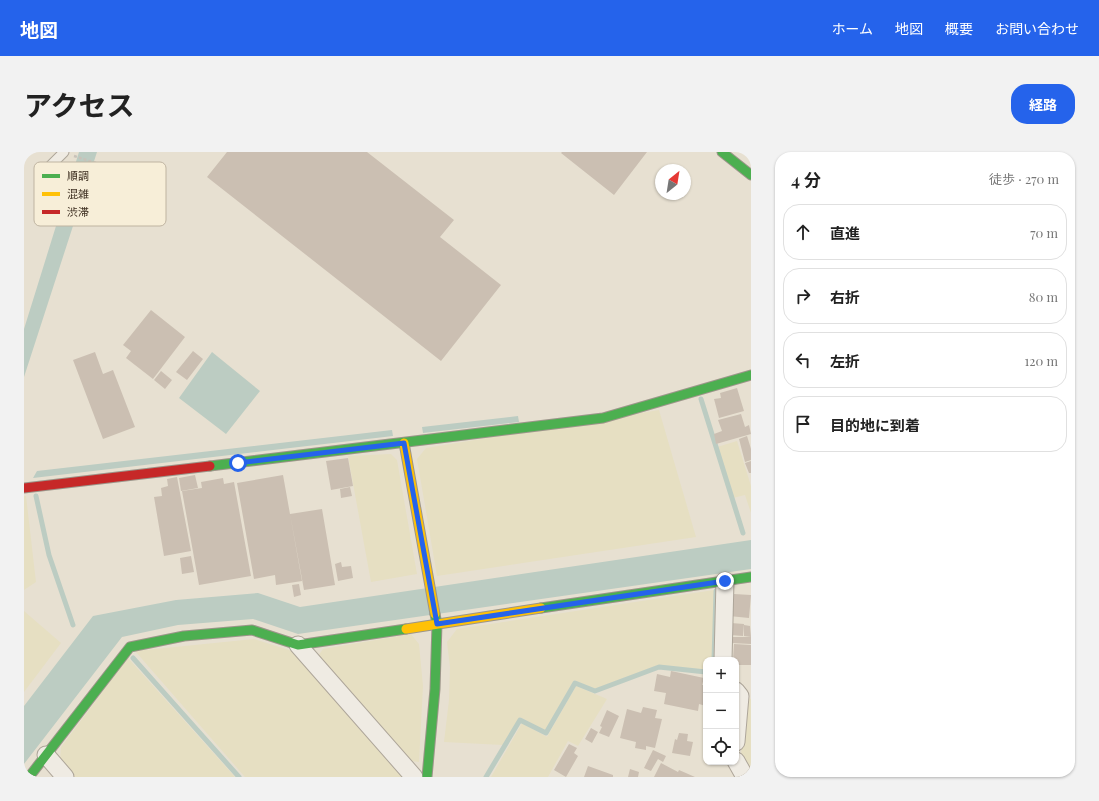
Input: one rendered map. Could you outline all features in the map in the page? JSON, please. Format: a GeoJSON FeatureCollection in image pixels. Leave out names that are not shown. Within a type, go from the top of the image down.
{"type":"FeatureCollection","features":[{"type":"Feature","properties":{"kind":"street"},"geometry":{"type":"LineString","coordinates":[[722,152],[747,166]]}},
{"type":"Feature","properties":{"kind":"street"},"geometry":{"type":"LineString","coordinates":[[24,488],[604,418],[751,375]]}},
{"type":"Feature","properties":{"kind":"street"},"geometry":{"type":"LineString","coordinates":[[404,443],[436,622],[436,689],[427,777]]}},
{"type":"Feature","properties":{"kind":"street"},"geometry":{"type":"LineString","coordinates":[[29,777],[130,647],[184,636],[252,630],[298,645],[436,622],[751,577]]}},
{"type":"Feature","properties":{"kind":"street"},"geometry":{"type":"LineString","coordinates":[[723,657],[725,581]]}},
{"type":"Feature","properties":{"kind":"street"},"geometry":{"type":"LineString","coordinates":[[298,645],[414,777]]}},
{"type":"Feature","properties":{"kind":"street"},"geometry":{"type":"LineString","coordinates":[[737,729],[740,696],[738,693]]}},
{"type":"Feature","properties":{"kind":"street"},"geometry":{"type":"LineString","coordinates":[[46,755],[65,777]]}},
{"type":"Feature","properties":{"kind":"street"},"geometry":{"type":"LineString","coordinates":[[738,765],[745,777]]}},
{"type":"Feature","properties":{"kind":"lane"},"geometry":{"type":"LineString","coordinates":[[58,162],[68,154]]}},
{"type":"Feature","properties":{"kind":"path"},"geometry":{"type":"LineString","coordinates":[[68,154],[95,162]]}},
{"type":"Feature","properties":{"kind":"shaded area"},"geometry":{"type":"Polygon","coordinates":[[[79,152],[97,152],[94,162],[76,162],[79,152]]]}},
{"type":"Feature","properties":{"kind":"shaded area"},"geometry":{"type":"Polygon","coordinates":[[[56,226],[73,226],[24,377],[24,329],[56,226]]]}},
{"type":"Feature","properties":{"kind":"shaded area"},"geometry":{"type":"Polygon","coordinates":[[[212,352],[260,391],[226,434],[179,398],[212,352]]]}},
{"type":"Feature","properties":{"kind":"shaded area"},"geometry":{"type":"Polygon","coordinates":[[[659,410],[696,537],[437,576],[417,459],[426,448],[659,410]]]}},
{"type":"Feature","properties":{"kind":"shaded area"},"geometry":{"type":"Polygon","coordinates":[[[518,416],[519,422],[423,433],[422,427],[518,416]]]}},
{"type":"Feature","properties":{"kind":"shaded area"},"geometry":{"type":"Polygon","coordinates":[[[392,430],[393,436],[33,478],[37,471],[392,430]]]}},
{"type":"Feature","properties":{"kind":"shaded area"},"geometry":{"type":"Polygon","coordinates":[[[737,441],[751,486],[751,513],[745,495],[733,498],[717,447],[737,441]]]}},
{"type":"Feature","properties":{"kind":"shaded area"},"geometry":{"type":"Polygon","coordinates":[[[391,454],[397,460],[417,574],[371,582],[348,456],[391,454]]]}},
{"type":"Feature","properties":{"kind":"shaded area"},"geometry":{"type":"Polygon","coordinates":[[[24,496],[26,496],[36,582],[24,590],[24,496]]]}},
{"type":"Feature","properties":{"kind":"shaded area"},"geometry":{"type":"Polygon","coordinates":[[[751,540],[751,569],[298,634],[253,619],[178,625],[122,637],[24,764],[24,706],[93,616],[176,600],[258,593],[300,607],[751,540]]]}},
{"type":"Feature","properties":{"kind":"shaded area"},"geometry":{"type":"Polygon","coordinates":[[[714,590],[712,657],[703,657],[703,670],[659,665],[595,689],[574,680],[545,731],[520,717],[503,745],[444,742],[449,700],[450,667],[447,642],[457,629],[714,590]]]}},
{"type":"Feature","properties":{"kind":"shaded area"},"geometry":{"type":"Polygon","coordinates":[[[24,611],[61,643],[24,692],[24,611]]]}},
{"type":"Feature","properties":{"kind":"shaded area"},"geometry":{"type":"Polygon","coordinates":[[[411,634],[419,644],[423,686],[419,762],[411,761],[318,656],[323,649],[411,634]]]}},
{"type":"Feature","properties":{"kind":"shaded area"},"geometry":{"type":"Polygon","coordinates":[[[254,639],[298,653],[407,777],[245,777],[135,651],[254,639]]]}},
{"type":"Feature","properties":{"kind":"shaded area"},"geometry":{"type":"Polygon","coordinates":[[[128,658],[235,777],[74,777],[60,761],[61,747],[128,658]]]}},
{"type":"Feature","properties":{"kind":"shaded area"},"geometry":{"type":"Polygon","coordinates":[[[576,686],[607,699],[578,746],[568,741],[548,777],[491,777],[522,723],[547,737],[576,686]]]}},
{"type":"Feature","properties":{"kind":"shaded area"},"geometry":{"type":"Polygon","coordinates":[[[746,698],[751,699],[751,775],[741,756],[746,698]]]}},
{"type":"Feature","properties":{"kind":"building"},"geometry":{"type":"Polygon","coordinates":[[[227,152],[367,152],[454,220],[440,237],[501,285],[441,361],[207,177],[227,152]]]}},
{"type":"Feature","properties":{"kind":"building"},"geometry":{"type":"Polygon","coordinates":[[[647,152],[614,195],[561,153],[647,152]]]}},
{"type":"Feature","properties":{"kind":"building"},"geometry":{"type":"Polygon","coordinates":[[[151,310],[185,337],[153,379],[126,358],[131,351],[123,345],[151,310]]]}},
{"type":"Feature","properties":{"kind":"building"},"geometry":{"type":"Polygon","coordinates":[[[193,351],[203,359],[187,380],[176,372],[193,351]]]}},
{"type":"Feature","properties":{"kind":"building"},"geometry":{"type":"Polygon","coordinates":[[[95,352],[103,374],[113,370],[135,427],[103,439],[73,360],[95,352]]]}},
{"type":"Feature","properties":{"kind":"building"},"geometry":{"type":"Polygon","coordinates":[[[161,371],[172,380],[165,389],[154,380],[161,371]]]}},
{"type":"Feature","properties":{"kind":"building"},"geometry":{"type":"Polygon","coordinates":[[[737,388],[744,411],[719,418],[714,399],[721,398],[720,393],[737,388]]]}},
{"type":"Feature","properties":{"kind":"building"},"geometry":{"type":"Polygon","coordinates":[[[741,414],[745,427],[749,425],[751,434],[716,444],[714,434],[722,431],[718,420],[741,414]]]}},
{"type":"Feature","properties":{"kind":"building"},"geometry":{"type":"Polygon","coordinates":[[[747,436],[751,449],[751,460],[745,462],[739,439],[747,436]]]}},
{"type":"Feature","properties":{"kind":"building"},"geometry":{"type":"Polygon","coordinates":[[[348,458],[353,486],[331,490],[326,461],[348,458]]]}},
{"type":"Feature","properties":{"kind":"building"},"geometry":{"type":"Polygon","coordinates":[[[751,461],[751,473],[749,473],[745,463],[751,461]]]}},
{"type":"Feature","properties":{"kind":"building"},"geometry":{"type":"Polygon","coordinates":[[[195,475],[198,488],[181,491],[179,478],[195,475]]]}},
{"type":"Feature","properties":{"kind":"building"},"geometry":{"type":"Polygon","coordinates":[[[283,475],[302,581],[276,585],[275,575],[254,579],[237,483],[283,475]]]}},
{"type":"Feature","properties":{"kind":"building"},"geometry":{"type":"Polygon","coordinates":[[[177,477],[191,551],[164,556],[154,497],[162,496],[161,488],[168,486],[167,479],[177,477]]]}},
{"type":"Feature","properties":{"kind":"building"},"geometry":{"type":"Polygon","coordinates":[[[223,478],[224,484],[234,482],[251,576],[199,585],[182,491],[202,488],[201,482],[223,478]]]}},
{"type":"Feature","properties":{"kind":"building"},"geometry":{"type":"Polygon","coordinates":[[[350,487],[352,496],[341,498],[340,489],[350,487]]]}},
{"type":"Feature","properties":{"kind":"building"},"geometry":{"type":"Polygon","coordinates":[[[322,509],[335,585],[304,590],[290,514],[322,509]]]}},
{"type":"Feature","properties":{"kind":"building"},"geometry":{"type":"Polygon","coordinates":[[[191,556],[194,572],[182,574],[180,558],[191,556]]]}},
{"type":"Feature","properties":{"kind":"building"},"geometry":{"type":"Polygon","coordinates":[[[341,562],[342,567],[351,566],[353,578],[338,581],[335,564],[341,562]]]}},
{"type":"Feature","properties":{"kind":"building"},"geometry":{"type":"Polygon","coordinates":[[[299,584],[301,595],[294,597],[292,585],[299,584]]]}},
{"type":"Feature","properties":{"kind":"building"},"geometry":{"type":"Polygon","coordinates":[[[734,594],[751,595],[749,618],[729,616],[731,603],[734,603],[734,594]]]}},
{"type":"Feature","properties":{"kind":"building"},"geometry":{"type":"Polygon","coordinates":[[[731,623],[744,624],[743,636],[730,635],[731,623]]]}},
{"type":"Feature","properties":{"kind":"building"},"geometry":{"type":"Polygon","coordinates":[[[744,625],[750,626],[751,637],[744,636],[744,625]]]}},
{"type":"Feature","properties":{"kind":"building"},"geometry":{"type":"Polygon","coordinates":[[[732,637],[751,637],[751,644],[732,643],[732,637]]]}},
{"type":"Feature","properties":{"kind":"building"},"geometry":{"type":"Polygon","coordinates":[[[734,644],[751,645],[751,665],[739,665],[739,657],[733,657],[734,644]]]}},
{"type":"Feature","properties":{"kind":"building"},"geometry":{"type":"Polygon","coordinates":[[[671,671],[703,678],[703,705],[699,704],[698,711],[664,704],[666,693],[654,691],[657,674],[670,677],[671,671]]]}},
{"type":"Feature","properties":{"kind":"building"},"geometry":{"type":"Polygon","coordinates":[[[643,707],[657,710],[655,718],[662,719],[655,748],[646,746],[646,750],[635,748],[636,742],[620,738],[627,709],[641,713],[643,707]]]}},
{"type":"Feature","properties":{"kind":"building"},"geometry":{"type":"Polygon","coordinates":[[[607,710],[619,716],[609,737],[599,733],[602,727],[600,726],[607,710]]]}},
{"type":"Feature","properties":{"kind":"building"},"geometry":{"type":"Polygon","coordinates":[[[591,728],[598,732],[592,743],[585,739],[591,728]]]}},
{"type":"Feature","properties":{"kind":"building"},"geometry":{"type":"Polygon","coordinates":[[[679,733],[688,734],[687,741],[693,742],[690,756],[672,753],[675,739],[677,740],[679,733]]]}},
{"type":"Feature","properties":{"kind":"building"},"geometry":{"type":"Polygon","coordinates":[[[569,744],[577,748],[574,753],[578,756],[566,777],[554,770],[569,744]]]}},
{"type":"Feature","properties":{"kind":"building"},"geometry":{"type":"Polygon","coordinates":[[[653,750],[666,756],[663,762],[658,759],[651,771],[644,768],[653,750]]]}},
{"type":"Feature","properties":{"kind":"building"},"geometry":{"type":"Polygon","coordinates":[[[661,763],[678,772],[679,770],[695,777],[654,777],[661,763]]]}},
{"type":"Feature","properties":{"kind":"building"},"geometry":{"type":"Polygon","coordinates":[[[588,766],[613,775],[613,777],[584,777],[588,766]]]}},
{"type":"Feature","properties":{"kind":"building"},"geometry":{"type":"Polygon","coordinates":[[[630,769],[639,772],[638,777],[628,777],[630,769]]]}},
{"type":"Feature","properties":{"kind":"waterway"},"geometry":{"type":"LineString","coordinates":[[701,399],[743,533]]}},
{"type":"Feature","properties":{"kind":"waterway"},"geometry":{"type":"LineString","coordinates":[[36,496],[49,555],[73,625]]}},
{"type":"Feature","properties":{"kind":"waterway"},"geometry":{"type":"LineString","coordinates":[[714,657],[716,591]]}},
{"type":"Feature","properties":{"kind":"waterway"},"geometry":{"type":"LineString","coordinates":[[133,658],[239,777]]}},
{"type":"Feature","properties":{"kind":"waterway"},"geometry":{"type":"LineString","coordinates":[[486,777],[520,720],[546,733],[575,683],[595,691],[659,667],[703,672]]}},
{"type":"Feature","properties":{"kind":"traffic: fast"},"geometry":{"type":"LineString","coordinates":[[722,152],[751,175]]}},
{"type":"Feature","properties":{"kind":"traffic: fast"},"geometry":{"type":"LineString","coordinates":[[210,466],[603,418],[751,375]]}},
{"type":"Feature","properties":{"kind":"traffic: fast"},"geometry":{"type":"LineString","coordinates":[[541,608],[751,577]]}},
{"type":"Feature","properties":{"kind":"traffic: fast"},"geometry":{"type":"LineString","coordinates":[[427,777],[435,689],[437,624],[435,614]]}},
{"type":"Feature","properties":{"kind":"traffic: fast"},"geometry":{"type":"LineString","coordinates":[[29,777],[130,647],[184,636],[252,630],[298,645],[406,629]]}},
{"type":"Feature","properties":{"kind":"traffic: slow"},"geometry":{"type":"LineString","coordinates":[[404,443],[435,614]]}},
{"type":"Feature","properties":{"kind":"traffic: slow"},"geometry":{"type":"LineString","coordinates":[[406,629],[541,608]]}},
{"type":"Feature","properties":{"kind":"traffic: jam"},"geometry":{"type":"LineString","coordinates":[[24,488],[210,466]]}},
{"type":"Feature","properties":{"kind":"route"},"geometry":{"type":"LineString","coordinates":[[238,463],[404,443],[437,624],[725,581]]}}]}
